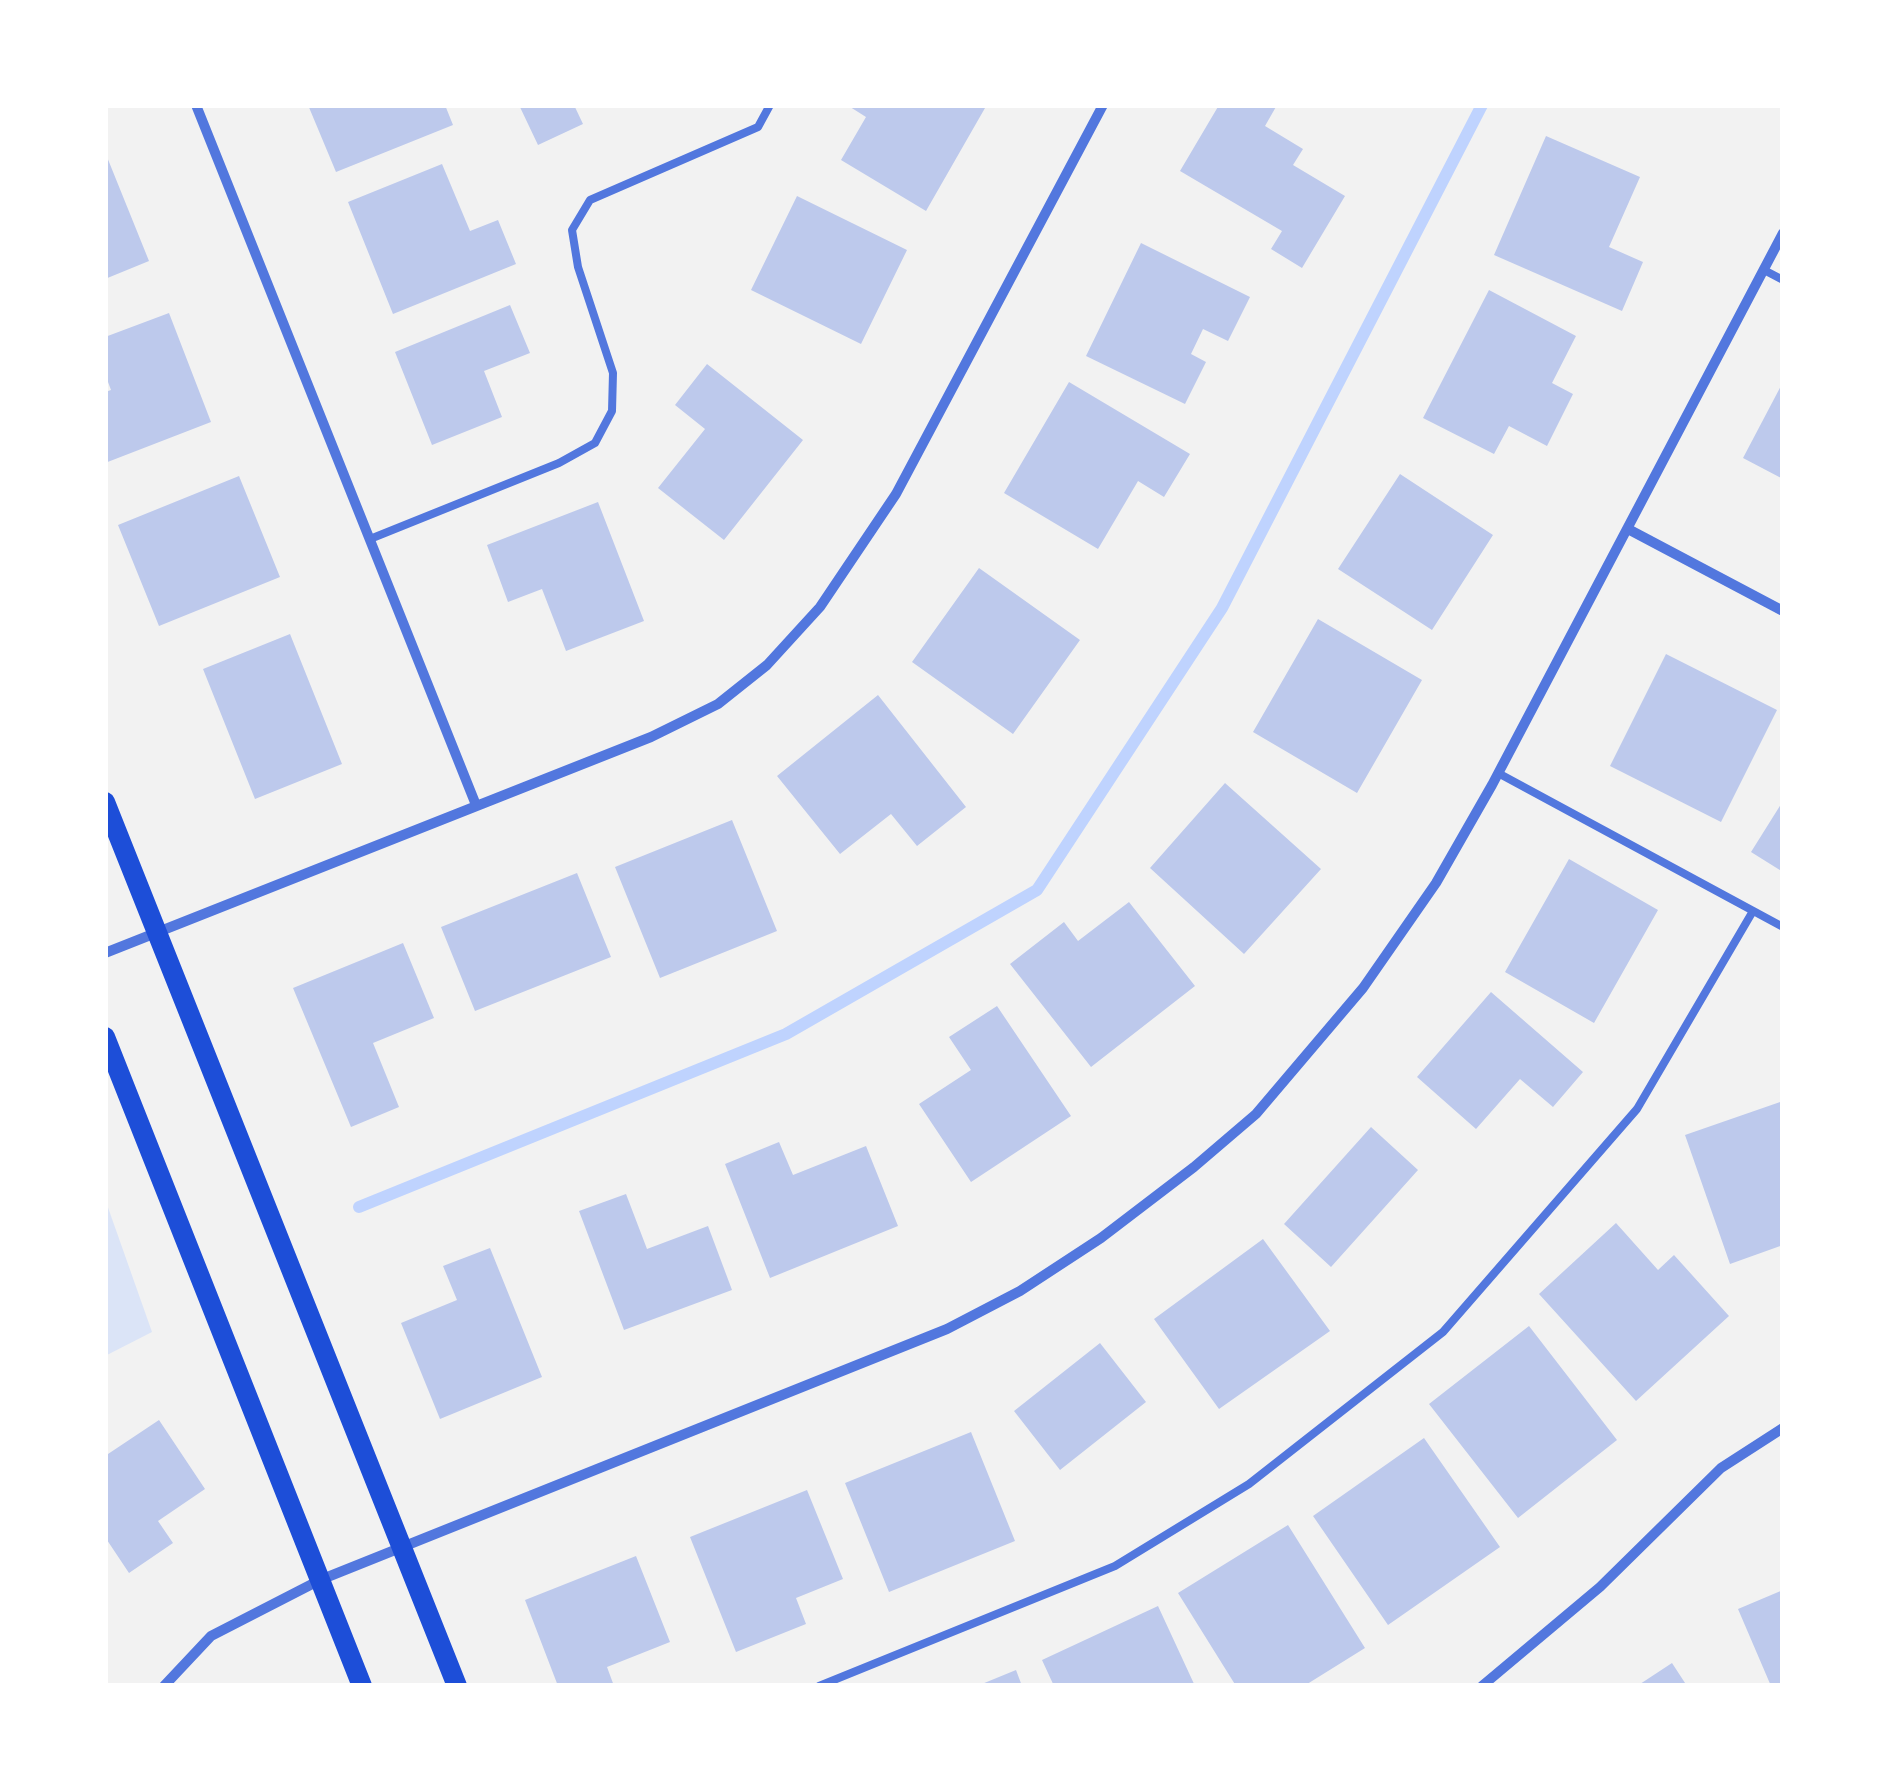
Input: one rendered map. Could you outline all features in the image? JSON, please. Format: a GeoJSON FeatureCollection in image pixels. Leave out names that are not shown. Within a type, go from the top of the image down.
{"type":"FeatureCollection","features":[{"type":"Feature","properties":{"kind":"main road"},"geometry":{"type":"LineString","coordinates":[[105,802],[457,1686]]}},
{"type":"Feature","properties":{"kind":"main road"},"geometry":{"type":"LineString","coordinates":[[105,1037],[362,1686]]}},
{"type":"Feature","properties":{"kind":"street"},"geometry":{"type":"LineString","coordinates":[[196,105],[476,806]]}},
{"type":"Feature","properties":{"kind":"street"},"geometry":{"type":"LineString","coordinates":[[105,953],[651,736],[718,704],[766,665],[820,607],[896,494],[1102,105]]}},
{"type":"Feature","properties":{"kind":"street"},"geometry":{"type":"LineString","coordinates":[[164,1686],[211,1636],[320,1580],[947,1330],[1020,1292],[1101,1238],[1256,1114],[1364,988],[1436,883],[1498,774],[1783,234]]}},
{"type":"Feature","properties":{"kind":"street"},"geometry":{"type":"LineString","coordinates":[[1628,529],[1783,610]]}},
{"type":"Feature","properties":{"kind":"street"},"geometry":{"type":"LineString","coordinates":[[1482,1686],[1600,1587],[1720,1468],[1783,1428]]}},
{"type":"Feature","properties":{"kind":"lane"},"geometry":{"type":"LineString","coordinates":[[370,539],[559,464],[595,443],[612,411],[612,373],[578,267],[572,230],[590,200],[758,127],[770,105]]}},
{"type":"Feature","properties":{"kind":"lane"},"geometry":{"type":"LineString","coordinates":[[1764,270],[1783,280]]}},
{"type":"Feature","properties":{"kind":"lane"},"geometry":{"type":"LineString","coordinates":[[1498,774],[1783,927]]}},
{"type":"Feature","properties":{"kind":"lane"},"geometry":{"type":"LineString","coordinates":[[819,1686],[1114,1566],[1250,1484],[1444,1332],[1637,1109],[1753,911]]}},
{"type":"Feature","properties":{"kind":"shaded area"},"geometry":{"type":"Polygon","coordinates":[[[105,1199],[152,1332],[105,1356],[105,1199]]]}},
{"type":"Feature","properties":{"kind":"building"},"geometry":{"type":"Polygon","coordinates":[[[308,105],[445,105],[453,125],[336,172],[308,105]]]}},
{"type":"Feature","properties":{"kind":"building"},"geometry":{"type":"Polygon","coordinates":[[[519,105],[574,105],[583,124],[538,145],[519,105]]]}},
{"type":"Feature","properties":{"kind":"building"},"geometry":{"type":"Polygon","coordinates":[[[847,105],[985,108],[926,211],[841,160],[866,117],[847,105]]]}},
{"type":"Feature","properties":{"kind":"building"},"geometry":{"type":"Polygon","coordinates":[[[1219,105],[1277,105],[1265,126],[1303,149],[1293,165],[1345,196],[1302,268],[1271,249],[1282,231],[1180,171],[1219,105]]]}},
{"type":"Feature","properties":{"kind":"building"},"geometry":{"type":"Polygon","coordinates":[[[1546,136],[1640,177],[1609,247],[1643,262],[1622,311],[1494,255],[1546,136]]]}},
{"type":"Feature","properties":{"kind":"building"},"geometry":{"type":"Polygon","coordinates":[[[105,152],[149,261],[105,279],[105,152]]]}},
{"type":"Feature","properties":{"kind":"building"},"geometry":{"type":"Polygon","coordinates":[[[442,164],[470,231],[498,220],[516,264],[393,314],[348,202],[442,164]]]}},
{"type":"Feature","properties":{"kind":"building"},"geometry":{"type":"Polygon","coordinates":[[[797,196],[907,250],[861,344],[751,290],[797,196]]]}},
{"type":"Feature","properties":{"kind":"building"},"geometry":{"type":"Polygon","coordinates":[[[1141,243],[1250,297],[1228,341],[1203,329],[1191,354],[1206,362],[1185,404],[1086,356],[1141,243]]]}},
{"type":"Feature","properties":{"kind":"building"},"geometry":{"type":"Polygon","coordinates":[[[1489,290],[1576,336],[1552,383],[1573,394],[1547,446],[1509,426],[1494,454],[1423,418],[1489,290]]]}},
{"type":"Feature","properties":{"kind":"building"},"geometry":{"type":"Polygon","coordinates":[[[510,305],[530,353],[484,371],[502,417],[432,445],[395,352],[510,305]]]}},
{"type":"Feature","properties":{"kind":"building"},"geometry":{"type":"Polygon","coordinates":[[[169,313],[211,422],[105,463],[105,392],[111,390],[105,374],[105,337],[169,313]]]}},
{"type":"Feature","properties":{"kind":"building"},"geometry":{"type":"Polygon","coordinates":[[[707,364],[803,440],[724,540],[658,488],[705,429],[675,405],[707,364]]]}},
{"type":"Feature","properties":{"kind":"building"},"geometry":{"type":"Polygon","coordinates":[[[1069,382],[1190,454],[1164,497],[1138,481],[1098,549],[1004,493],[1069,382]]]}},
{"type":"Feature","properties":{"kind":"building"},"geometry":{"type":"Polygon","coordinates":[[[1783,382],[1783,479],[1743,458],[1783,382]]]}},
{"type":"Feature","properties":{"kind":"building"},"geometry":{"type":"Polygon","coordinates":[[[1400,474],[1493,535],[1432,630],[1338,569],[1400,474]]]}},
{"type":"Feature","properties":{"kind":"building"},"geometry":{"type":"Polygon","coordinates":[[[239,476],[280,577],[159,626],[118,525],[239,476]]]}},
{"type":"Feature","properties":{"kind":"building"},"geometry":{"type":"Polygon","coordinates":[[[598,502],[644,621],[566,651],[542,589],[508,602],[487,545],[598,502]]]}},
{"type":"Feature","properties":{"kind":"building"},"geometry":{"type":"Polygon","coordinates":[[[979,568],[1080,640],[1013,734],[912,662],[979,568]]]}},
{"type":"Feature","properties":{"kind":"building"},"geometry":{"type":"Polygon","coordinates":[[[1318,619],[1422,680],[1357,793],[1253,732],[1318,619]]]}},
{"type":"Feature","properties":{"kind":"building"},"geometry":{"type":"Polygon","coordinates":[[[290,634],[342,764],[255,799],[203,669],[290,634]]]}},
{"type":"Feature","properties":{"kind":"building"},"geometry":{"type":"Polygon","coordinates":[[[1666,654],[1777,710],[1721,822],[1610,766],[1666,654]]]}},
{"type":"Feature","properties":{"kind":"building"},"geometry":{"type":"Polygon","coordinates":[[[878,695],[966,807],[917,846],[891,814],[840,854],[777,776],[878,695]]]}},
{"type":"Feature","properties":{"kind":"building"},"geometry":{"type":"Polygon","coordinates":[[[1225,783],[1321,869],[1244,954],[1150,868],[1225,783]]]}},
{"type":"Feature","properties":{"kind":"building"},"geometry":{"type":"Polygon","coordinates":[[[1783,801],[1783,872],[1751,852],[1783,801]]]}},
{"type":"Feature","properties":{"kind":"building"},"geometry":{"type":"Polygon","coordinates":[[[732,820],[777,931],[660,978],[615,867],[732,820]]]}},
{"type":"Feature","properties":{"kind":"building"},"geometry":{"type":"Polygon","coordinates":[[[1569,859],[1658,910],[1594,1023],[1505,972],[1569,859]]]}},
{"type":"Feature","properties":{"kind":"building"},"geometry":{"type":"Polygon","coordinates":[[[577,873],[611,957],[475,1011],[441,927],[577,873]]]}},
{"type":"Feature","properties":{"kind":"building"},"geometry":{"type":"Polygon","coordinates":[[[1129,902],[1195,986],[1091,1067],[1010,964],[1064,922],[1078,941],[1129,902]]]}},
{"type":"Feature","properties":{"kind":"building"},"geometry":{"type":"Polygon","coordinates":[[[403,943],[434,1018],[373,1043],[399,1107],[351,1127],[293,988],[403,943]]]}},
{"type":"Feature","properties":{"kind":"building"},"geometry":{"type":"Polygon","coordinates":[[[1491,992],[1583,1072],[1553,1107],[1520,1079],[1476,1129],[1417,1077],[1491,992]]]}},
{"type":"Feature","properties":{"kind":"building"},"geometry":{"type":"Polygon","coordinates":[[[997,1006],[1071,1116],[971,1182],[919,1104],[971,1070],[949,1037],[997,1006]]]}},
{"type":"Feature","properties":{"kind":"building"},"geometry":{"type":"Polygon","coordinates":[[[1783,1101],[1783,1245],[1730,1264],[1685,1135],[1783,1101]]]}},
{"type":"Feature","properties":{"kind":"building"},"geometry":{"type":"Polygon","coordinates":[[[1371,1127],[1418,1170],[1331,1267],[1284,1224],[1371,1127]]]}},
{"type":"Feature","properties":{"kind":"building"},"geometry":{"type":"Polygon","coordinates":[[[779,1142],[793,1175],[866,1146],[898,1226],[770,1278],[725,1164],[779,1142]]]}},
{"type":"Feature","properties":{"kind":"building"},"geometry":{"type":"Polygon","coordinates":[[[626,1194],[647,1249],[708,1226],[732,1290],[624,1330],[579,1211],[626,1194]]]}},
{"type":"Feature","properties":{"kind":"building"},"geometry":{"type":"Polygon","coordinates":[[[1616,1223],[1658,1270],[1674,1255],[1729,1316],[1636,1401],[1539,1294],[1616,1223]]]}},
{"type":"Feature","properties":{"kind":"building"},"geometry":{"type":"Polygon","coordinates":[[[1263,1239],[1330,1331],[1219,1409],[1154,1319],[1263,1239]]]}},
{"type":"Feature","properties":{"kind":"building"},"geometry":{"type":"Polygon","coordinates":[[[490,1248],[542,1377],[440,1419],[401,1323],[457,1300],[443,1266],[490,1248]]]}},
{"type":"Feature","properties":{"kind":"building"},"geometry":{"type":"Polygon","coordinates":[[[1529,1326],[1617,1440],[1518,1518],[1429,1404],[1529,1326]]]}},
{"type":"Feature","properties":{"kind":"building"},"geometry":{"type":"Polygon","coordinates":[[[1100,1343],[1146,1402],[1060,1470],[1014,1411],[1100,1343]]]}},
{"type":"Feature","properties":{"kind":"building"},"geometry":{"type":"Polygon","coordinates":[[[159,1420],[205,1489],[158,1521],[173,1543],[129,1573],[105,1537],[105,1456],[159,1420]]]}},
{"type":"Feature","properties":{"kind":"building"},"geometry":{"type":"Polygon","coordinates":[[[971,1432],[1015,1541],[889,1592],[845,1483],[971,1432]]]}},
{"type":"Feature","properties":{"kind":"building"},"geometry":{"type":"Polygon","coordinates":[[[1424,1438],[1500,1547],[1388,1625],[1313,1516],[1424,1438]]]}},
{"type":"Feature","properties":{"kind":"building"},"geometry":{"type":"Polygon","coordinates":[[[807,1490],[843,1579],[796,1598],[806,1624],[736,1652],[690,1537],[807,1490]]]}},
{"type":"Feature","properties":{"kind":"building"},"geometry":{"type":"Polygon","coordinates":[[[1288,1525],[1365,1648],[1304,1686],[1236,1686],[1178,1593],[1288,1525]]]}},
{"type":"Feature","properties":{"kind":"building"},"geometry":{"type":"Polygon","coordinates":[[[636,1556],[670,1642],[607,1667],[614,1686],[558,1686],[525,1600],[636,1556]]]}},
{"type":"Feature","properties":{"kind":"building"},"geometry":{"type":"Polygon","coordinates":[[[1783,1590],[1783,1686],[1771,1686],[1738,1609],[1783,1590]]]}},
{"type":"Feature","properties":{"kind":"building"},"geometry":{"type":"Polygon","coordinates":[[[1158,1606],[1195,1686],[1054,1686],[1042,1660],[1158,1606]]]}},
{"type":"Feature","properties":{"kind":"building"},"geometry":{"type":"Polygon","coordinates":[[[1672,1663],[1687,1686],[1637,1686],[1672,1663]]]}},
{"type":"Feature","properties":{"kind":"building"},"geometry":{"type":"Polygon","coordinates":[[[1016,1670],[1022,1686],[977,1686],[1016,1670]]]}},
{"type":"Feature","properties":{"kind":"waterway"},"geometry":{"type":"LineString","coordinates":[[359,1207],[786,1034],[1037,890],[1222,608],[1482,105]]}}]}
